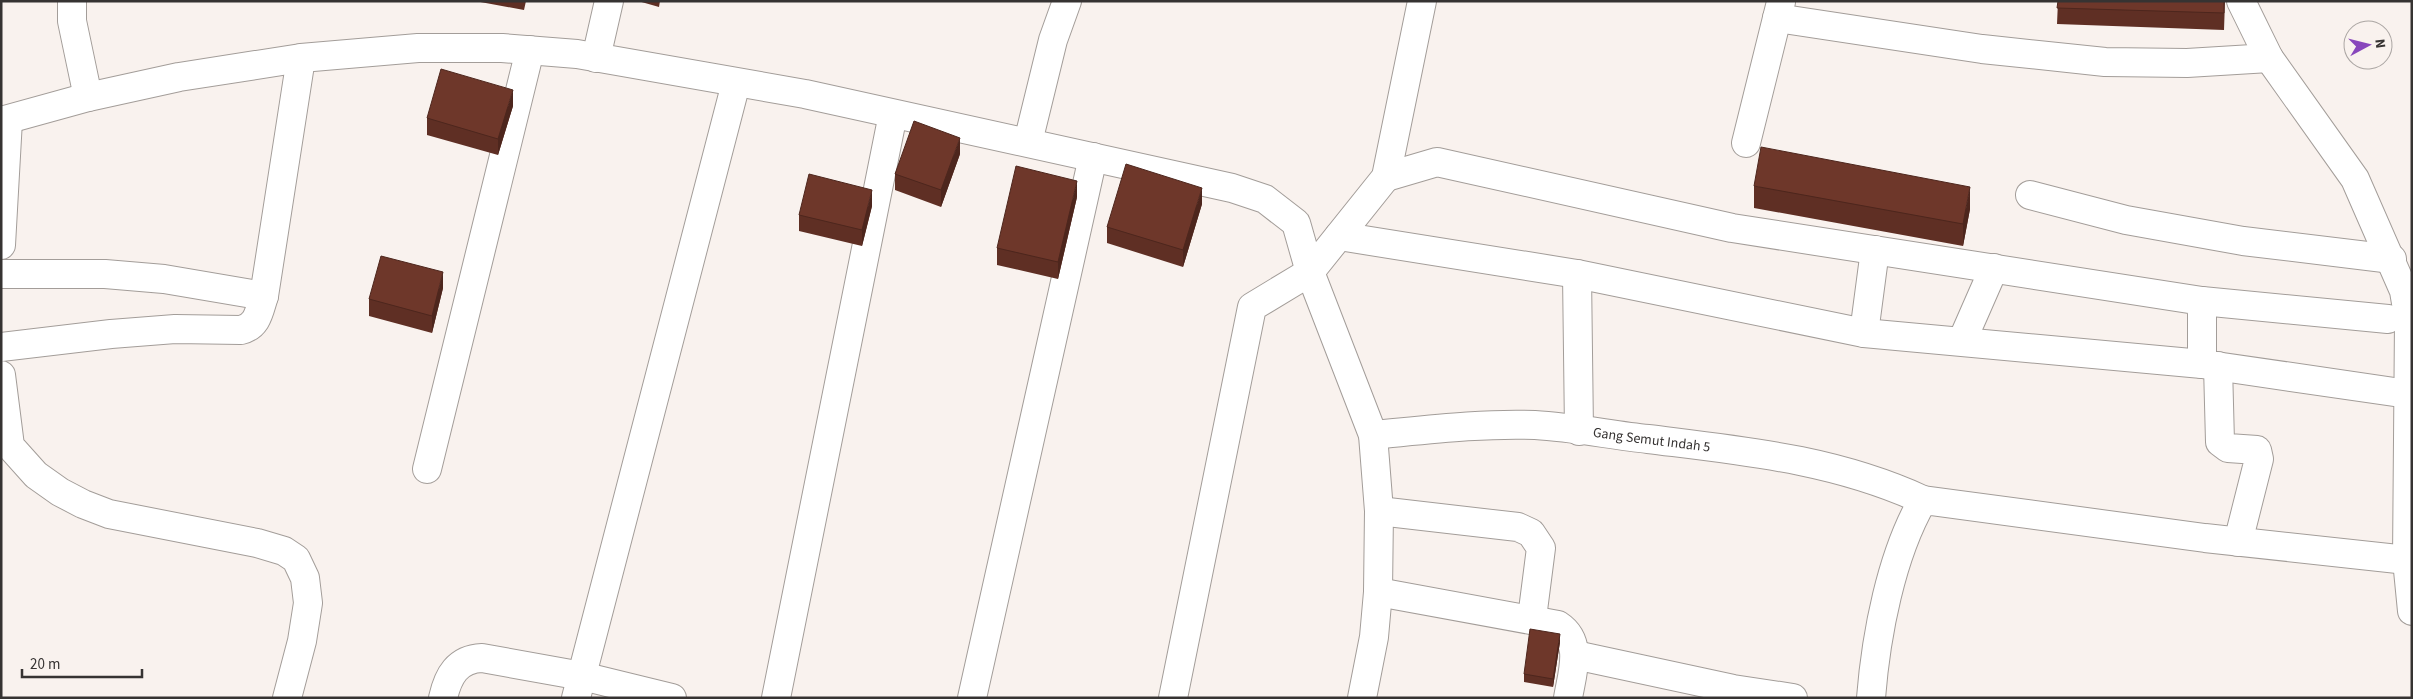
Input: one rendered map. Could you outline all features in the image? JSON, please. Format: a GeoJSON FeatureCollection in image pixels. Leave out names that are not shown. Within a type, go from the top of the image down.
{"type":"FeatureCollection","features":[{"type":"Feature","properties":{"kind":"street"},"geometry":{"type":"LineString","coordinates":[[72,1],[72,21],[88,97]]}},
{"type":"Feature","properties":{"kind":"street"},"geometry":{"type":"LineString","coordinates":[[596,58],[609,1]]}},
{"type":"Feature","properties":{"kind":"street"},"geometry":{"type":"LineString","coordinates":[[1028,142],[1053,40],[1067,1]]}},
{"type":"Feature","properties":{"kind":"street"},"geometry":{"type":"LineString","coordinates":[[1173,698],[1252,307],[1310,272],[1386,178],[1422,1]]}},
{"type":"Feature","properties":{"kind":"street"},"geometry":{"type":"LineString","coordinates":[[2241,1],[2269,58],[2355,179],[2392,259],[2404,290],[2408,307],[2407,560],[2412,610]]}},
{"type":"Feature","properties":{"kind":"street"},"geometry":{"type":"LineString","coordinates":[[1746,143],[1779,10],[1982,49],[2105,62],[2186,63],[2269,58]]}},
{"type":"Feature","properties":{"kind":"street"},"geometry":{"type":"LineString","coordinates":[[1,245],[4,120],[88,97],[180,77],[301,58],[418,48],[530,50],[596,58],[805,94],[1232,188],[1265,199],[1296,223],[1310,272],[1372,435],[1379,512],[1378,592],[1374,637],[1362,698]]}},
{"type":"Feature","properties":{"kind":"street"},"geometry":{"type":"LineString","coordinates":[[428,469],[530,50]]}},
{"type":"Feature","properties":{"kind":"street"},"geometry":{"type":"LineString","coordinates":[[1,348],[111,334],[175,330],[241,330],[254,324],[264,296],[301,58]]}},
{"type":"Feature","properties":{"kind":"street"},"geometry":{"type":"LineString","coordinates":[[579,687],[736,83]]}},
{"type":"Feature","properties":{"kind":"street"},"geometry":{"type":"LineString","coordinates":[[776,698],[893,114]]}},
{"type":"Feature","properties":{"kind":"street"},"geometry":{"type":"LineString","coordinates":[[972,698],[1093,156]]}},
{"type":"Feature","properties":{"kind":"street"},"geometry":{"type":"LineString","coordinates":[[1386,178],[1437,162],[1732,228],[2202,301],[2388,319]]}},
{"type":"Feature","properties":{"kind":"street"},"geometry":{"type":"LineString","coordinates":[[2030,195],[2126,220],[2243,241],[2392,259]]}},
{"type":"Feature","properties":{"kind":"street"},"geometry":{"type":"LineString","coordinates":[[1339,236],[1577,274],[1864,333],[2210,364],[2408,394]]}},
{"type":"Feature","properties":{"kind":"street"},"geometry":{"type":"LineString","coordinates":[[1864,333],[1874,250]]}},
{"type":"Feature","properties":{"kind":"street"},"geometry":{"type":"LineString","coordinates":[[1962,342],[1994,268]]}},
{"type":"Feature","properties":{"kind":"street"},"geometry":{"type":"LineString","coordinates":[[1,274],[105,274],[164,279],[264,296]]}},
{"type":"Feature","properties":{"kind":"street"},"geometry":{"type":"LineString","coordinates":[[1577,274],[1578,431]]}},
{"type":"Feature","properties":{"kind":"street"},"geometry":{"type":"LineString","coordinates":[[2202,301],[2220,442],[2228,448],[2252,448],[2257,450],[2259,459],[2238,542]]}},
{"type":"Feature","properties":{"kind":"street"},"geometry":{"type":"LineString","coordinates":[[1,375],[10,446],[36,475],[60,492],[83,504],[109,514],[257,543],[284,551],[296,559],[304,578],[308,603],[302,641],[287,698]]}},
{"type":"Feature","properties":{"kind":"street","name":"Gang Semut Indah 5"},"geometry":{"type":"LineString","coordinates":[[1372,435],[1438,429],[1535,425],[1758,453],[1828,466],[1898,488],[1923,500],[2238,542],[2407,560]]}},
{"type":"Feature","properties":{"kind":"street"},"geometry":{"type":"LineString","coordinates":[[1871,698],[1874,663],[1901,549],[1911,522],[1923,500]]}},
{"type":"Feature","properties":{"kind":"street"},"geometry":{"type":"LineString","coordinates":[[1379,512],[1518,527],[1531,533],[1541,548],[1532,618]]}},
{"type":"Feature","properties":{"kind":"street"},"geometry":{"type":"LineString","coordinates":[[1378,592],[1532,618],[1551,622],[1564,628],[1573,644],[1575,655],[1568,698]]}},
{"type":"Feature","properties":{"kind":"street"},"geometry":{"type":"LineString","coordinates":[[1575,655],[1732,694],[1793,698]]}},
{"type":"Feature","properties":{"kind":"street"},"geometry":{"type":"LineString","coordinates":[[443,698],[448,679],[460,665],[470,659],[491,660],[579,687],[672,698]]}},
{"type":"Feature","properties":{"kind":"building"},"geometry":{"type":"Polygon","coordinates":[[[2058,1],[2224,1],[2224,13],[2057,8],[2058,1]]]}},
{"type":"Feature","properties":{"kind":"building"},"geometry":{"type":"Polygon","coordinates":[[[441,69],[513,90],[498,139],[427,118],[441,69]]]}},
{"type":"Feature","properties":{"kind":"building"},"geometry":{"type":"Polygon","coordinates":[[[914,121],[960,138],[941,190],[895,174],[914,121]]]}},
{"type":"Feature","properties":{"kind":"building"},"geometry":{"type":"Polygon","coordinates":[[[1761,147],[1970,187],[1963,224],[1754,186],[1761,147]]]}},
{"type":"Feature","properties":{"kind":"building"},"geometry":{"type":"Polygon","coordinates":[[[1126,164],[1202,188],[1183,250],[1107,227],[1126,164]]]}},
{"type":"Feature","properties":{"kind":"building"},"geometry":{"type":"Polygon","coordinates":[[[1016,166],[1077,181],[1058,262],[997,248],[1016,166]]]}},
{"type":"Feature","properties":{"kind":"building"},"geometry":{"type":"Polygon","coordinates":[[[809,174],[872,190],[862,230],[799,215],[809,174]]]}},
{"type":"Feature","properties":{"kind":"building"},"geometry":{"type":"Polygon","coordinates":[[[381,256],[443,272],[432,316],[369,299],[381,256]]]}},
{"type":"Feature","properties":{"kind":"building"},"geometry":{"type":"Polygon","coordinates":[[[1530,629],[1560,634],[1553,679],[1524,674],[1530,629]]]}}]}
